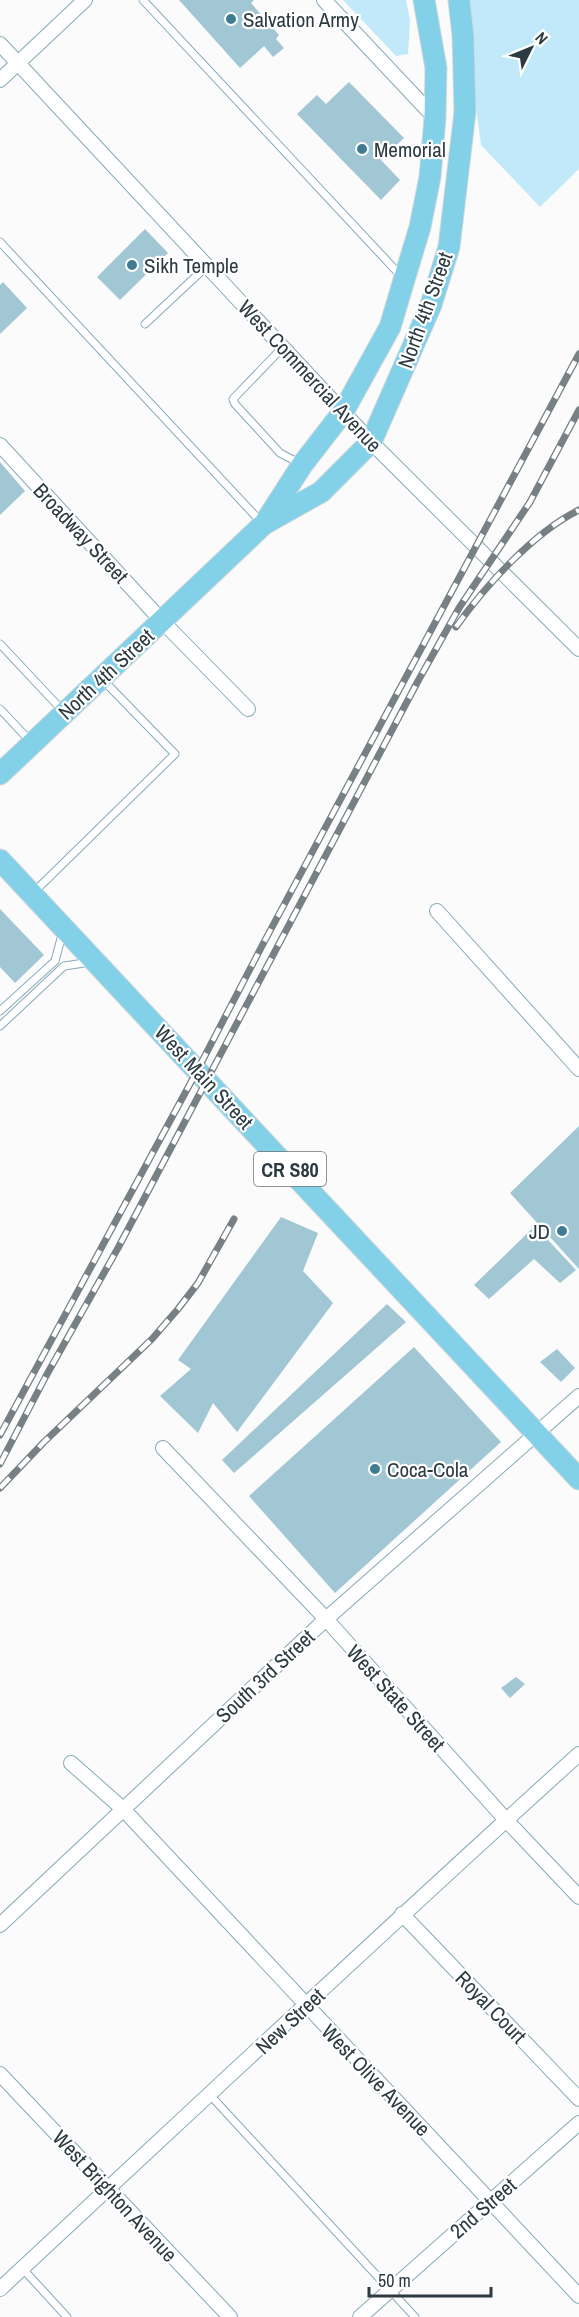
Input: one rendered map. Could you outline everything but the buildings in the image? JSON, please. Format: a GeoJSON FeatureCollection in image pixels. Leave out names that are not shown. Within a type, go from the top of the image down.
{"type":"FeatureCollection","features":[{"type":"Feature","properties":{"kind":"main road","name":"North 4th Street"},"geometry":{"type":"LineString","coordinates":[[0,774],[264,524],[302,465],[343,412],[390,327],[420,227],[430,177],[436,68],[424,0]]}},
{"type":"Feature","properties":{"kind":"main road","name":"North 4th Street"},"geometry":{"type":"LineString","coordinates":[[264,524],[321,492],[371,442],[431,305],[449,247],[465,112],[464,36],[459,0]]}},
{"type":"Feature","properties":{"kind":"main road","name":"West Main Street"},"geometry":{"type":"LineString","coordinates":[[0,860],[579,1479]]}},
{"type":"Feature","properties":{"kind":"street"},"geometry":{"type":"LineString","coordinates":[[0,80],[85,0]]}},
{"type":"Feature","properties":{"kind":"street"},"geometry":{"type":"LineString","coordinates":[[324,0],[435,118]]}},
{"type":"Feature","properties":{"kind":"street","name":"West Commercial Avenue"},"geometry":{"type":"LineString","coordinates":[[0,44],[371,442],[579,649]]}},
{"type":"Feature","properties":{"kind":"street","name":"Broadway Street"},"geometry":{"type":"LineString","coordinates":[[0,445],[162,621],[248,709]]}},
{"type":"Feature","properties":{"kind":"street"},"geometry":{"type":"LineString","coordinates":[[437,911],[579,1069]]}},
{"type":"Feature","properties":{"kind":"street","name":"South 3rd Street"},"geometry":{"type":"LineString","coordinates":[[0,1925],[326,1619],[579,1396]]}},
{"type":"Feature","properties":{"kind":"street","name":"West State Street"},"geometry":{"type":"LineString","coordinates":[[163,1448],[326,1619],[506,1820],[579,1897]]}},
{"type":"Feature","properties":{"kind":"street","name":"New Street"},"geometry":{"type":"LineString","coordinates":[[0,2289],[402,1914],[579,1754]]}},
{"type":"Feature","properties":{"kind":"street","name":"West Olive Avenue"},"geometry":{"type":"LineString","coordinates":[[71,1763],[123,1809],[579,2296]]}},
{"type":"Feature","properties":{"kind":"street","name":"Royal Court"},"geometry":{"type":"LineString","coordinates":[[402,1914],[579,2099]]}},
{"type":"Feature","properties":{"kind":"street","name":"West Brighton Avenue"},"geometry":{"type":"LineString","coordinates":[[0,2074],[230,2317]]}},
{"type":"Feature","properties":{"kind":"street","name":"2nd Street"},"geometry":{"type":"LineString","coordinates":[[360,2317],[579,2123]]}},
{"type":"Feature","properties":{"kind":"lane"},"geometry":{"type":"LineString","coordinates":[[143,0],[404,280]]}},
{"type":"Feature","properties":{"kind":"lane"},"geometry":{"type":"LineString","coordinates":[[0,242],[264,524]]}},
{"type":"Feature","properties":{"kind":"lane"},"geometry":{"type":"LineString","coordinates":[[145,324],[207,266]]}},
{"type":"Feature","properties":{"kind":"lane"},"geometry":{"type":"LineString","coordinates":[[283,347],[235,394],[233,399],[280,453],[302,465]]}},
{"type":"Feature","properties":{"kind":"lane"},"geometry":{"type":"LineString","coordinates":[[0,644],[64,713]]}},
{"type":"Feature","properties":{"kind":"lane"},"geometry":{"type":"LineString","coordinates":[[32,894],[175,754],[101,679]]}},
{"type":"Feature","properties":{"kind":"lane"},"geometry":{"type":"LineString","coordinates":[[0,709],[32,744]]}},
{"type":"Feature","properties":{"kind":"lane"},"geometry":{"type":"LineString","coordinates":[[0,1011],[55,961],[64,928]]}},
{"type":"Feature","properties":{"kind":"lane"},"geometry":{"type":"LineString","coordinates":[[0,1026],[64,966],[96,962]]}},
{"type":"Feature","properties":{"kind":"lane"},"geometry":{"type":"LineString","coordinates":[[210,2095],[415,2317]]}},
{"type":"Feature","properties":{"kind":"lane"},"geometry":{"type":"LineString","coordinates":[[22,2268],[67,2317]]}},
{"type":"Feature","properties":{"kind":"shaded area"},"geometry":{"type":"Polygon","coordinates":[[[343,0],[406,0],[410,20],[408,54],[396,56],[343,0]]]}},
{"type":"Feature","properties":{"kind":"shaded area"},"geometry":{"type":"Polygon","coordinates":[[[462,0],[579,0],[579,169],[540,207],[481,145],[462,0]]]}},
{"type":"Feature","properties":{"kind":"railway"},"geometry":{"type":"LineString","coordinates":[[0,1435],[579,354]]}},
{"type":"Feature","properties":{"kind":"railway"},"geometry":{"type":"LineString","coordinates":[[0,1464],[46,1376],[118,1248],[418,681],[459,608],[530,502],[579,410]]}},
{"type":"Feature","properties":{"kind":"railway"},"geometry":{"type":"LineString","coordinates":[[456,627],[512,561],[545,532],[579,510]]}},
{"type":"Feature","properties":{"kind":"railway"},"geometry":{"type":"LineString","coordinates":[[0,1488],[44,1442],[152,1339],[198,1283],[234,1219]]}},
{"type":"Feature","properties":{"kind":"place","name":"Salvation Army"},"geometry":{"type":"Point","coordinates":[231,19]}},
{"type":"Feature","properties":{"kind":"place","name":"Memorial"},"geometry":{"type":"Point","coordinates":[362,149]}},
{"type":"Feature","properties":{"kind":"place","name":"Sikh Temple"},"geometry":{"type":"Point","coordinates":[132,265]}},
{"type":"Feature","properties":{"kind":"place","name":"JD"},"geometry":{"type":"Point","coordinates":[562,1231]}},
{"type":"Feature","properties":{"kind":"place","name":"Coca-Cola"},"geometry":{"type":"Point","coordinates":[375,1469]}}]}
